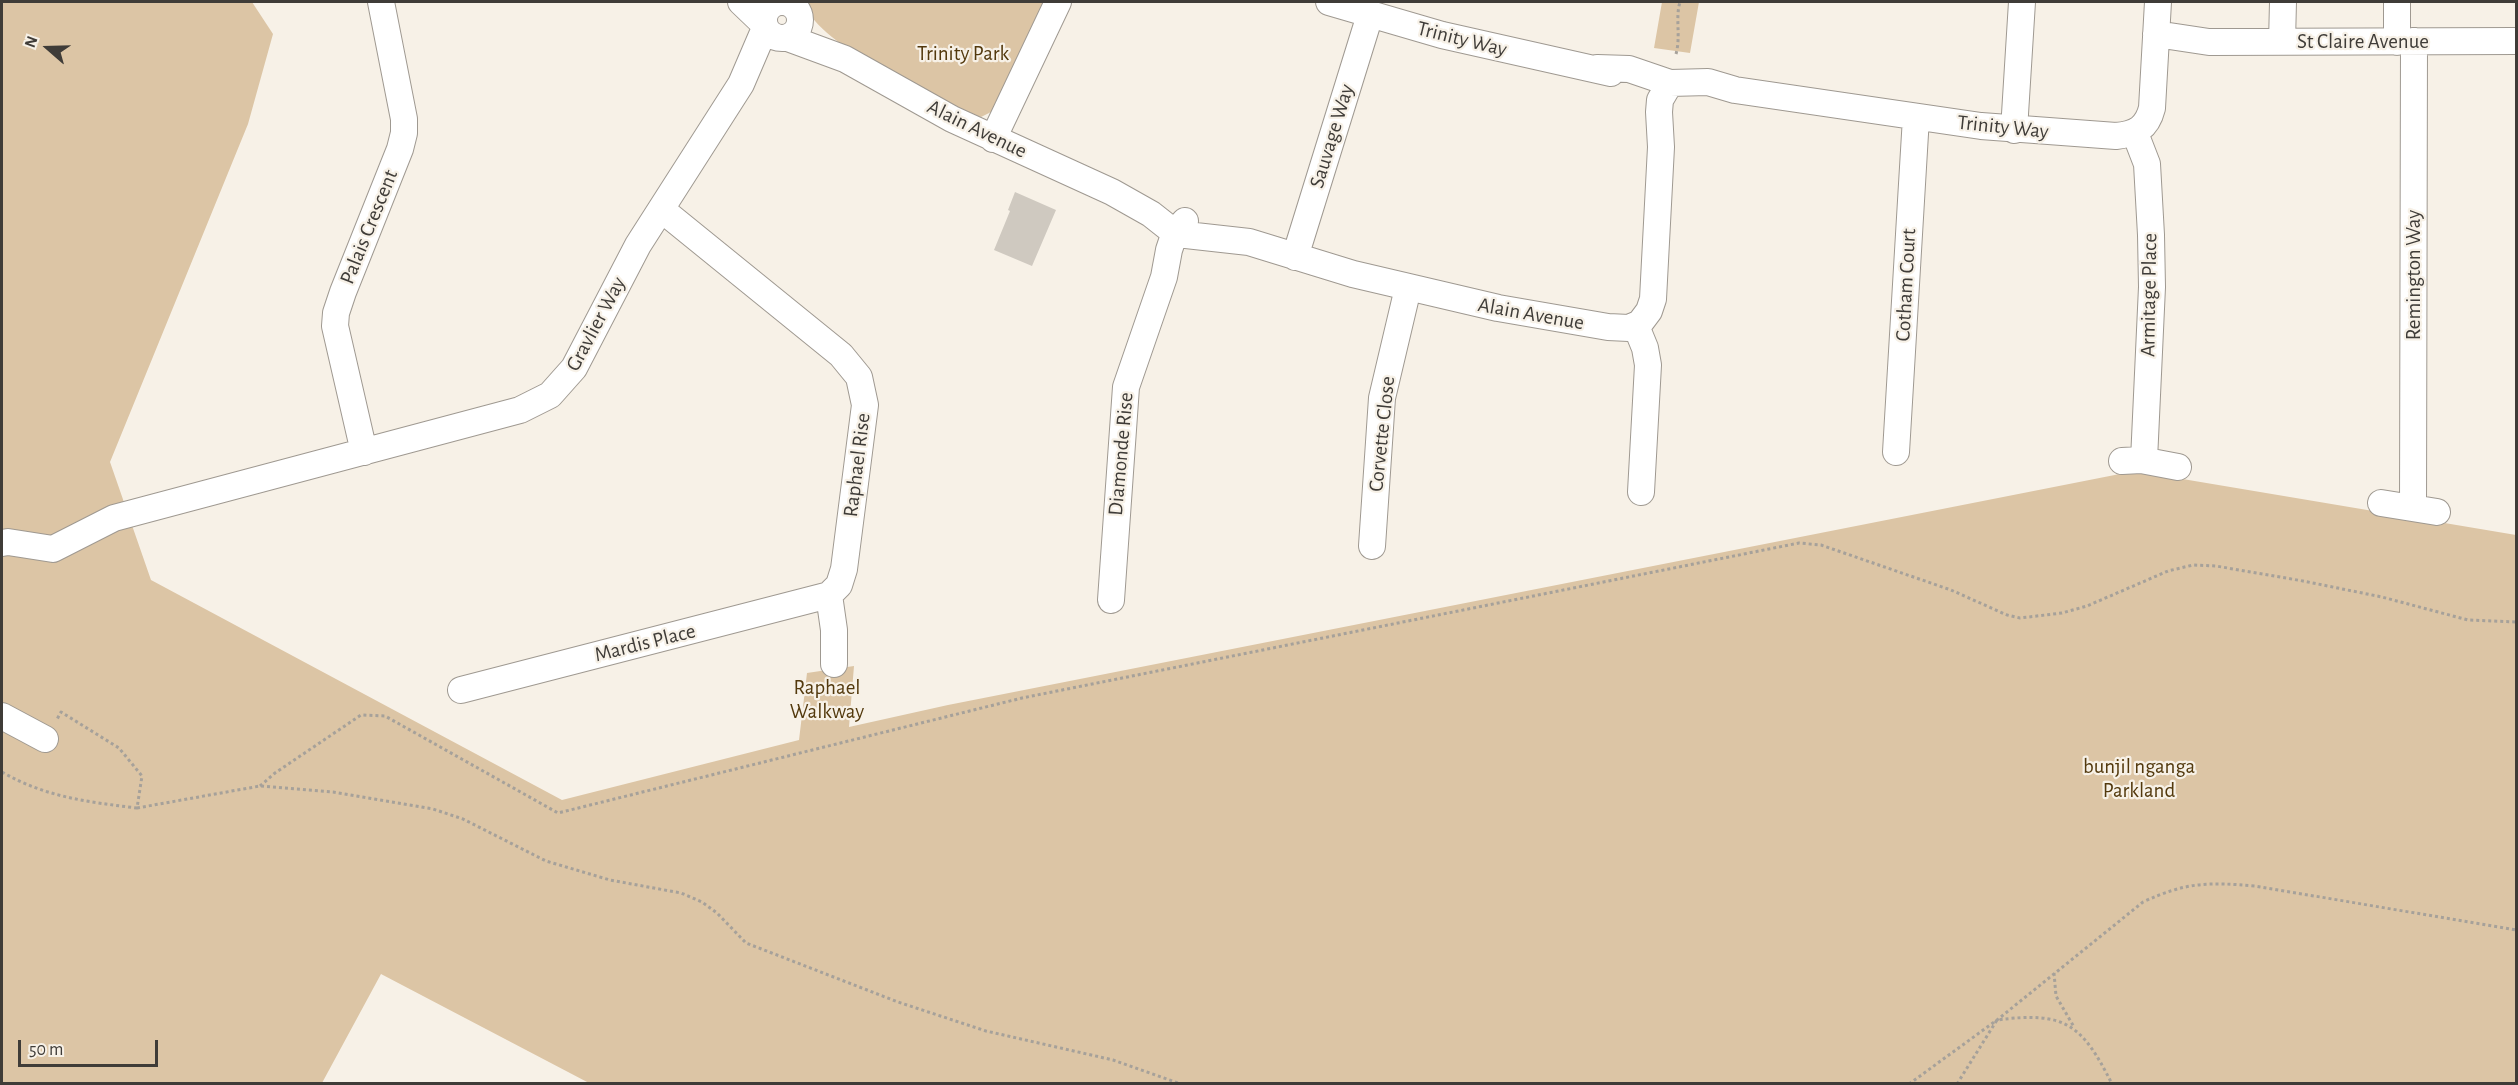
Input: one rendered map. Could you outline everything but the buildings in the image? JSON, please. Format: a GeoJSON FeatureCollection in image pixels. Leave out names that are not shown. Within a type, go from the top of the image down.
{"type":"FeatureCollection","features":[{"type":"Feature","properties":{"kind":"street","name":"Palais Crescent"},"geometry":{"type":"LineString","coordinates":[[364,452],[335,326],[343,292],[400,149],[404,133],[404,119],[381,2]]}},
{"type":"Feature","properties":{"kind":"street","name":"Alain Avenue"},"geometry":{"type":"LineString","coordinates":[[741,2],[783,15],[845,59],[993,139],[1112,192],[1182,229],[1249,242],[1408,288],[1554,319],[1608,327],[1636,326]]}},
{"type":"Feature","properties":{"kind":"street"},"geometry":{"type":"LineString","coordinates":[[993,139],[1059,2]]}},
{"type":"Feature","properties":{"kind":"street","name":"Trinity Way"},"geometry":{"type":"LineString","coordinates":[[1329,2],[1370,15],[1514,52],[1597,68],[1629,69],[1668,91],[1708,82],[1735,90],[2014,130],[2116,136],[2135,133]]}},
{"type":"Feature","properties":{"kind":"street"},"geometry":{"type":"LineString","coordinates":[[2014,130],[2022,2]]}},
{"type":"Feature","properties":{"kind":"street"},"geometry":{"type":"LineString","coordinates":[[2135,133],[2146,124],[2152,108],[2158,2]]}},
{"type":"Feature","properties":{"kind":"street"},"geometry":{"type":"LineString","coordinates":[[2282,42],[2283,2]]}},
{"type":"Feature","properties":{"kind":"street","name":"Remington Way"},"geometry":{"type":"LineString","coordinates":[[2380,503],[2425,510],[2406,41],[2397,2]]}},
{"type":"Feature","properties":{"kind":"street","name":"Gravlier Way"},"geometry":{"type":"LineString","coordinates":[[2,543],[53,549],[114,518],[520,410],[550,395],[574,368],[638,245],[783,15]]}},
{"type":"Feature","properties":{"kind":"street","name":"Sauvage Way"},"geometry":{"type":"LineString","coordinates":[[1295,257],[1370,15]]}},
{"type":"Feature","properties":{"kind":"street","name":"St Claire Avenue"},"geometry":{"type":"LineString","coordinates":[[2155,40],[2209,42],[2517,41]]}},
{"type":"Feature","properties":{"kind":"street"},"geometry":{"type":"LineString","coordinates":[[1641,492],[1648,365],[1645,348],[1636,326],[1644,320],[1653,299],[1661,147],[1672,103],[1668,91]]}},
{"type":"Feature","properties":{"kind":"street","name":"Cotham Court"},"geometry":{"type":"LineString","coordinates":[[1896,452],[1916,117]]}},
{"type":"Feature","properties":{"kind":"street","name":"Armitage Place"},"geometry":{"type":"LineString","coordinates":[[2135,133],[2147,164],[2152,287],[2133,461],[2178,466]]}},
{"type":"Feature","properties":{"kind":"street","name":"Raphael Rise"},"geometry":{"type":"LineString","coordinates":[[661,208],[841,355],[859,377],[865,405],[844,569],[839,585],[829,595]]}},
{"type":"Feature","properties":{"kind":"street","name":"Diamonde Rise"},"geometry":{"type":"LineString","coordinates":[[1111,600],[1123,401],[1131,369],[1164,277],[1179,254],[1182,229]]}},
{"type":"Feature","properties":{"kind":"street","name":"Corvette Close"},"geometry":{"type":"LineString","coordinates":[[1372,546],[1382,398],[1408,288]]}},
{"type":"Feature","properties":{"kind":"street"},"geometry":{"type":"LineString","coordinates":[[829,595],[834,630],[834,664]]}},
{"type":"Feature","properties":{"kind":"street","name":"Mardis Place"},"geometry":{"type":"LineString","coordinates":[[461,690],[829,595]]}},
{"type":"Feature","properties":{"kind":"street"},"geometry":{"type":"LineString","coordinates":[[2,716],[45,739]]}},
{"type":"Feature","properties":{"kind":"path"},"geometry":{"type":"LineString","coordinates":[[1676,54],[1680,36],[1677,10],[1680,2]]}},
{"type":"Feature","properties":{"kind":"path"},"geometry":{"type":"LineString","coordinates":[[260,786],[275,773],[361,715],[386,716],[558,813],[1022,698],[1799,543],[1821,545],[1951,590],[2007,615],[2020,618],[2062,613],[2087,606],[2168,571],[2193,565],[2224,567],[2303,581],[2382,597],[2468,620],[2517,622]]}},
{"type":"Feature","properties":{"kind":"path"},"geometry":{"type":"LineString","coordinates":[[45,739],[61,712],[119,748],[142,776],[137,808]]}},
{"type":"Feature","properties":{"kind":"path"},"geometry":{"type":"LineString","coordinates":[[2,772],[25,786],[77,801],[137,808],[260,786],[333,792],[433,809],[463,819],[546,861],[610,880],[657,887],[691,898],[717,913],[746,943],[916,1009],[986,1031],[1113,1060],[1181,1083]]}},
{"type":"Feature","properties":{"kind":"path"},"geometry":{"type":"LineString","coordinates":[[1909,1083],[1997,1020],[2143,902],[2166,891],[2191,884],[2217,883],[2255,886],[2517,930]]}},
{"type":"Feature","properties":{"kind":"path"},"geometry":{"type":"LineString","coordinates":[[2054,973],[2056,996],[2075,1028],[2102,1064],[2112,1083]]}},
{"type":"Feature","properties":{"kind":"path"},"geometry":{"type":"LineString","coordinates":[[1997,1020],[2020,1017],[2048,1019],[2075,1028]]}},
{"type":"Feature","properties":{"kind":"path"},"geometry":{"type":"LineString","coordinates":[[1957,1083],[1997,1020]]}},
{"type":"Feature","properties":{"kind":"green space","name":"bunjil nganga Parkland"},"geometry":{"type":"Polygon","coordinates":[[[2,2],[252,2],[273,34],[248,124],[110,462],[151,580],[562,800],[799,740],[807,673],[854,666],[849,727],[948,705],[2135,471],[2516,535],[2516,1083],[589,1083],[381,974],[322,1083],[2,1084],[2,2]]]}},
{"type":"Feature","properties":{"kind":"green space","name":"Trinity Park"},"geometry":{"type":"Polygon","coordinates":[[[807,2],[1047,2],[993,111],[981,117],[906,82],[850,50],[827,33],[812,17],[807,2]]]}},
{"type":"Feature","properties":{"kind":"green space"},"geometry":{"type":"Polygon","coordinates":[[[1662,2],[1699,2],[1690,53],[1654,48],[1662,2]]]}},
{"type":"Feature","properties":{"kind":"park label","name":"Raphael Walkway"},"geometry":{"type":"Point","coordinates":[827,700]}}]}
